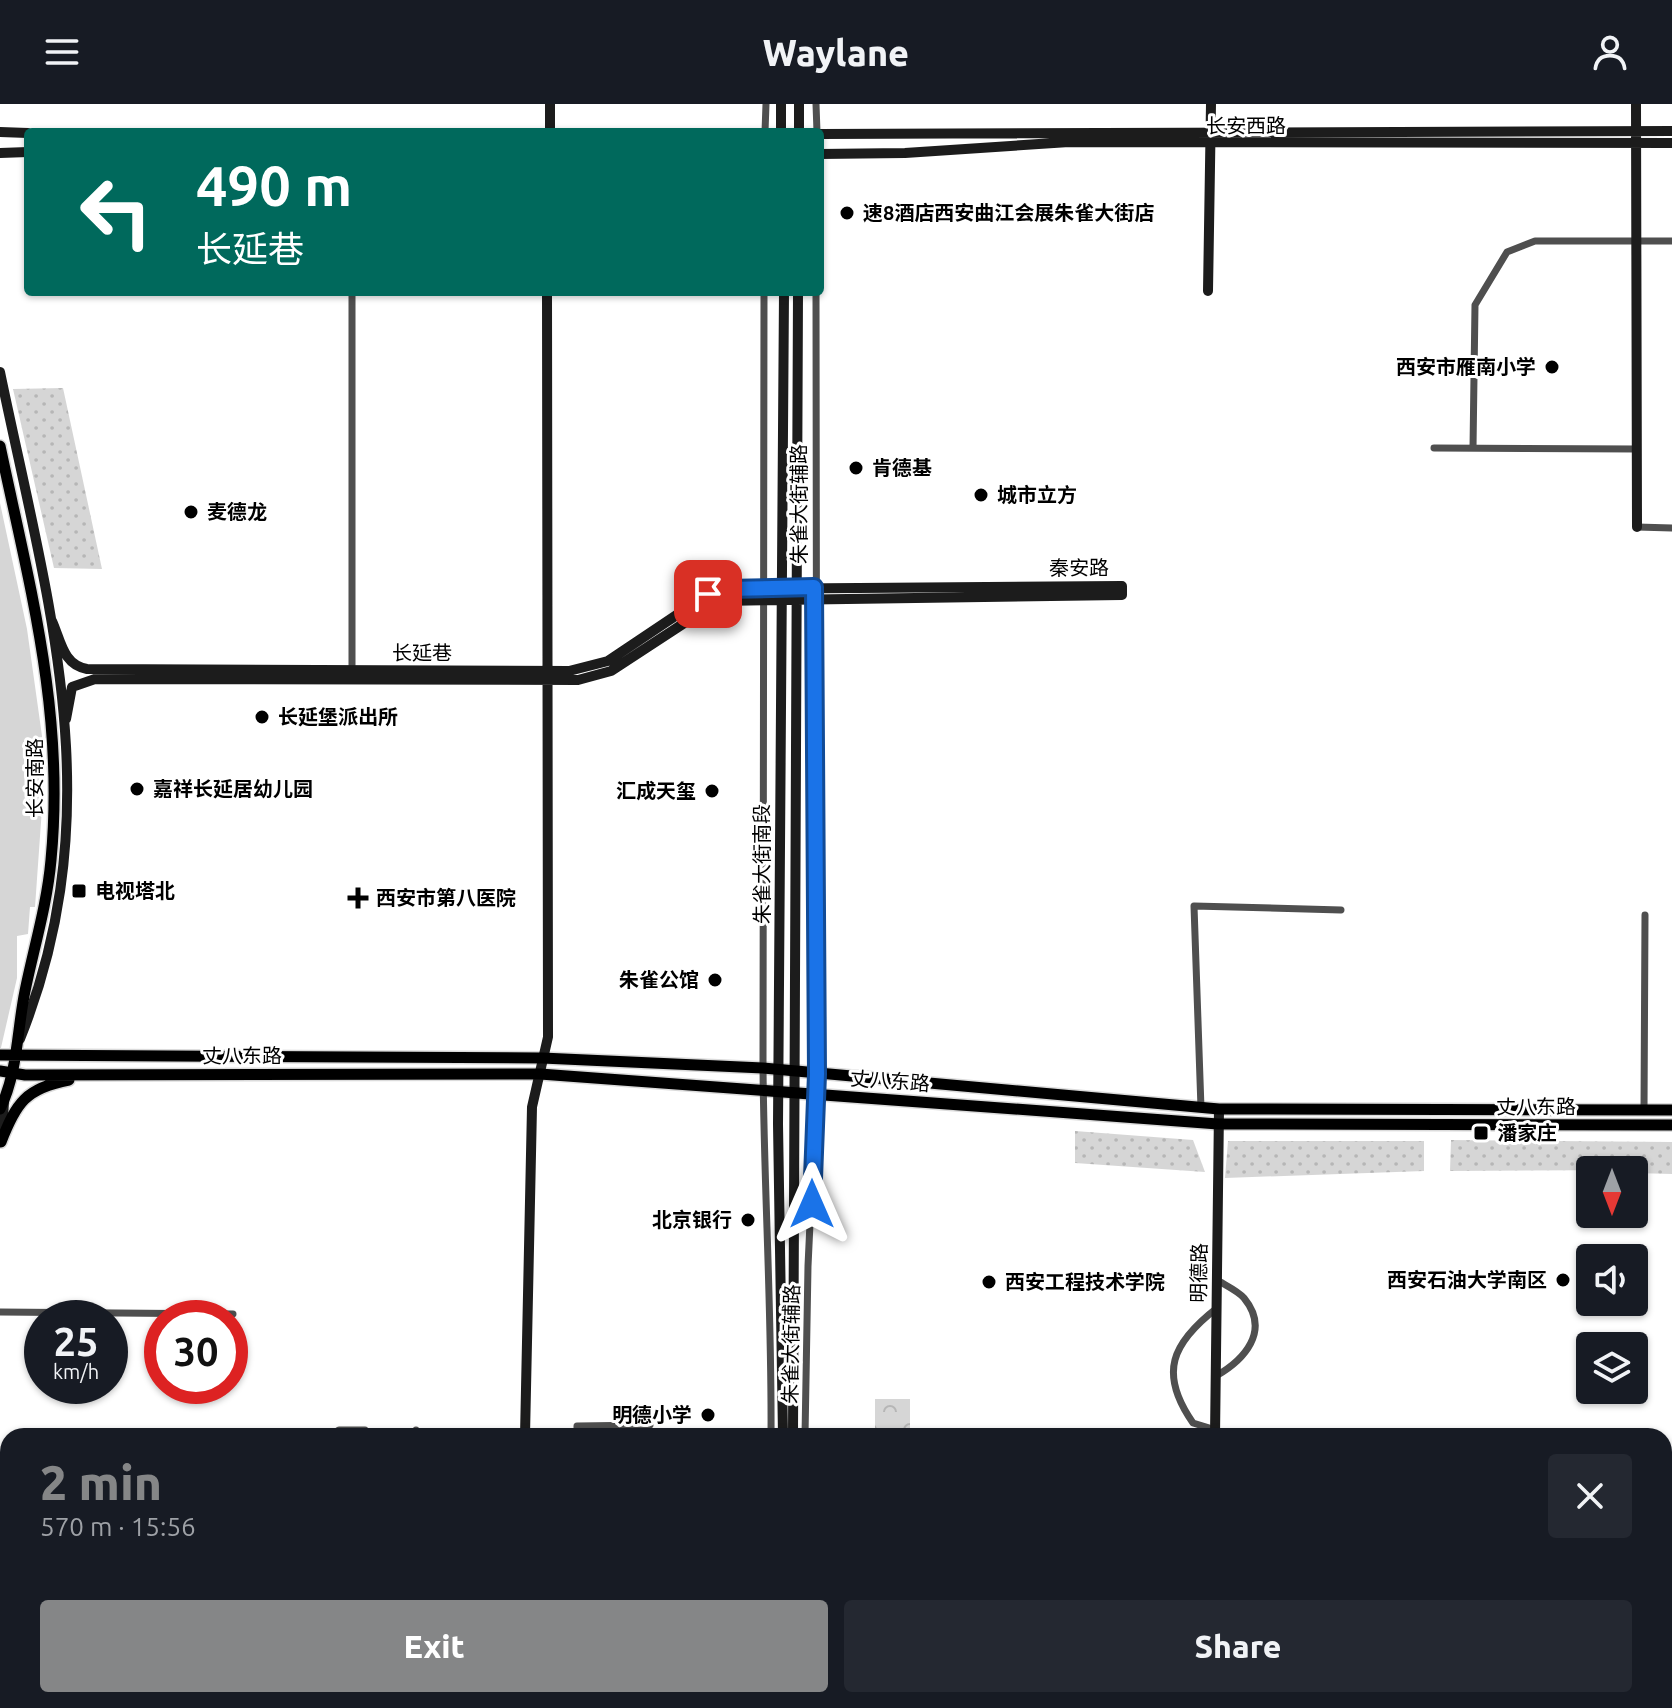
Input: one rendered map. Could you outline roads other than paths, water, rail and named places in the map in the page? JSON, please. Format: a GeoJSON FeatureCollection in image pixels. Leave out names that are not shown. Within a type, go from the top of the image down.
{"type":"FeatureCollection","features":[{"type":"Feature","properties":{"kind":"main road"},"geometry":{"type":"LineString","coordinates":[[550,104],[550,128]]}},
{"type":"Feature","properties":{"kind":"main road"},"geometry":{"type":"LineString","coordinates":[[781,104],[781,128]]}},
{"type":"Feature","properties":{"kind":"main road"},"geometry":{"type":"LineString","coordinates":[[799,104],[799,128]]}},
{"type":"Feature","properties":{"kind":"main road"},"geometry":{"type":"LineString","coordinates":[[1208,291],[1211,104]]}},
{"type":"Feature","properties":{"kind":"main road"},"geometry":{"type":"LineString","coordinates":[[1636,104],[1637,527]]}},
{"type":"Feature","properties":{"kind":"main road","name":"长安西路"},"geometry":{"type":"LineString","coordinates":[[824,154],[905,153],[1069,142],[1635,137],[1672,131]]}},
{"type":"Feature","properties":{"kind":"main road"},"geometry":{"type":"LineString","coordinates":[[0,132],[24,133]]}},
{"type":"Feature","properties":{"kind":"main road","name":"长安西路"},"geometry":{"type":"LineString","coordinates":[[824,133],[1211,139]]}},
{"type":"Feature","properties":{"kind":"main road","name":"长安西路"},"geometry":{"type":"LineString","coordinates":[[1635,137],[1672,143]]}},
{"type":"Feature","properties":{"kind":"main road"},"geometry":{"type":"LineString","coordinates":[[0,153],[24,152]]}},
{"type":"Feature","properties":{"kind":"main road"},"geometry":{"type":"LineString","coordinates":[[525,1428],[532,1107],[548,1037],[547,296]]}},
{"type":"Feature","properties":{"kind":"main road","name":"朱雀大街南段"},"geometry":{"type":"LineString","coordinates":[[783,1428],[779,1070],[784,296]]}},
{"type":"Feature","properties":{"kind":"main road","name":"朱雀大街南段"},"geometry":{"type":"LineString","coordinates":[[793,1428],[798,296]]}},
{"type":"Feature","properties":{"kind":"main road"},"geometry":{"type":"LineString","coordinates":[[0,372],[52,621],[66,719],[68,791],[64,879],[50,956],[20,1041]]}},
{"type":"Feature","properties":{"kind":"main road","name":"长安南路"},"geometry":{"type":"LineString","coordinates":[[0,446],[48,675],[54,747],[50,868],[43,917],[25,993],[17,1055],[5,1071],[2,1104]]}},
{"type":"Feature","properties":{"kind":"main road","name":"秦安路"},"geometry":{"type":"LineString","coordinates":[[799,593],[1122,595],[1122,586],[815,593]]}},
{"type":"Feature","properties":{"kind":"main road","name":"长延巷"},"geometry":{"type":"LineString","coordinates":[[52,621],[67,659],[75,667],[87,669],[352,670],[548,676],[578,680],[611,671],[718,601],[766,593],[799,593]]}},
{"type":"Feature","properties":{"kind":"main road","name":"长延巷"},"geometry":{"type":"LineString","coordinates":[[66,719],[72,687],[95,679],[548,676]]}},
{"type":"Feature","properties":{"kind":"main road","name":"丈八东路"},"geometry":{"type":"LineString","coordinates":[[0,1055],[542,1058],[763,1068],[1219,1109],[1672,1110]]}},
{"type":"Feature","properties":{"kind":"main road","name":"丈八东路"},"geometry":{"type":"LineString","coordinates":[[5,1071],[25,1075],[540,1074],[1218,1124],[1672,1125]]}},
{"type":"Feature","properties":{"kind":"main road"},"geometry":{"type":"LineString","coordinates":[[1,1144],[14,1111],[38,1088],[103,1075]]}},
{"type":"Feature","properties":{"kind":"main road"},"geometry":{"type":"LineString","coordinates":[[1,1144],[2,1104]]}},
{"type":"Feature","properties":{"kind":"main road","name":"明德路"},"geometry":{"type":"LineString","coordinates":[[1216,1428],[1219,1109]]}},
{"type":"Feature","properties":{"kind":"street"},"geometry":{"type":"LineString","coordinates":[[765,128],[766,104]]}},
{"type":"Feature","properties":{"kind":"street"},"geometry":{"type":"LineString","coordinates":[[816,104],[818,128]]}},
{"type":"Feature","properties":{"kind":"street"},"geometry":{"type":"LineString","coordinates":[[1473,448],[1475,305],[1507,252],[1535,241],[1672,241]]}},
{"type":"Feature","properties":{"kind":"street"},"geometry":{"type":"LineString","coordinates":[[352,296],[352,670]]}},
{"type":"Feature","properties":{"kind":"street","name":"朱雀大街辅路"},"geometry":{"type":"LineString","coordinates":[[764,296],[763,1068],[765,1198],[772,1290],[771,1428]]}},
{"type":"Feature","properties":{"kind":"street","name":"朱雀大街辅路"},"geometry":{"type":"LineString","coordinates":[[805,1428],[817,1074],[816,296]]}},
{"type":"Feature","properties":{"kind":"street"},"geometry":{"type":"LineString","coordinates":[[1434,448],[1637,449]]}},
{"type":"Feature","properties":{"kind":"street"},"geometry":{"type":"LineString","coordinates":[[1637,527],[1672,528]]}},
{"type":"Feature","properties":{"kind":"street"},"geometry":{"type":"LineString","coordinates":[[1201,1108],[1194,906],[1341,910]]}},
{"type":"Feature","properties":{"kind":"street"},"geometry":{"type":"LineString","coordinates":[[1644,1110],[1645,915]]}},
{"type":"Feature","properties":{"kind":"street"},"geometry":{"type":"LineString","coordinates":[[1216,1376],[1238,1363],[1250,1346],[1253,1331],[1252,1315],[1243,1298],[1217,1280]]}},
{"type":"Feature","properties":{"kind":"street"},"geometry":{"type":"LineString","coordinates":[[1204,1428],[1193,1423],[1178,1402],[1173,1378],[1175,1355],[1184,1336],[1217,1308]]}},
{"type":"Feature","properties":{"kind":"street"},"geometry":{"type":"LineString","coordinates":[[0,1312],[144,1313]]}},
{"type":"Feature","properties":{"kind":"street"},"geometry":{"type":"LineString","coordinates":[[577,1428],[650,1425]]}},
{"type":"Feature","properties":{"kind":"place","name":"速8酒店西安曲江会展朱雀大街店"},"geometry":{"type":"Point","coordinates":[847,213]}},
{"type":"Feature","properties":{"kind":"place","name":"西安市雁南小学"},"geometry":{"type":"Point","coordinates":[1552,367]}},
{"type":"Feature","properties":{"kind":"place","name":"肯德基"},"geometry":{"type":"Point","coordinates":[856,468]}},
{"type":"Feature","properties":{"kind":"place","name":"城市立方"},"geometry":{"type":"Point","coordinates":[981,495]}},
{"type":"Feature","properties":{"kind":"place","name":"麦德龙"},"geometry":{"type":"Point","coordinates":[191,512]}},
{"type":"Feature","properties":{"kind":"place","name":"长延堡派出所"},"geometry":{"type":"Point","coordinates":[262,717]}},
{"type":"Feature","properties":{"kind":"place","name":"嘉祥长延居幼儿园"},"geometry":{"type":"Point","coordinates":[137,789]}},
{"type":"Feature","properties":{"kind":"place","name":"汇成天玺"},"geometry":{"type":"Point","coordinates":[712,791]}},
{"type":"Feature","properties":{"kind":"place","name":"电视塔北"},"geometry":{"type":"Point","coordinates":[79,891]}},
{"type":"Feature","properties":{"kind":"place","name":"西安市第八医院"},"geometry":{"type":"Point","coordinates":[358,898]}},
{"type":"Feature","properties":{"kind":"place","name":"朱雀公馆"},"geometry":{"type":"Point","coordinates":[715,980]}},
{"type":"Feature","properties":{"kind":"place","name":"潘家庄"},"geometry":{"type":"Point","coordinates":[1481,1133]}},
{"type":"Feature","properties":{"kind":"place","name":"北京银行"},"geometry":{"type":"Point","coordinates":[748,1220]}},
{"type":"Feature","properties":{"kind":"place","name":"西安石油大学南区"},"geometry":{"type":"Point","coordinates":[1563,1280]}},
{"type":"Feature","properties":{"kind":"place","name":"西安工程技术学院"},"geometry":{"type":"Point","coordinates":[989,1282]}},
{"type":"Feature","properties":{"kind":"place","name":"明德小学"},"geometry":{"type":"Point","coordinates":[708,1415]}}]}
